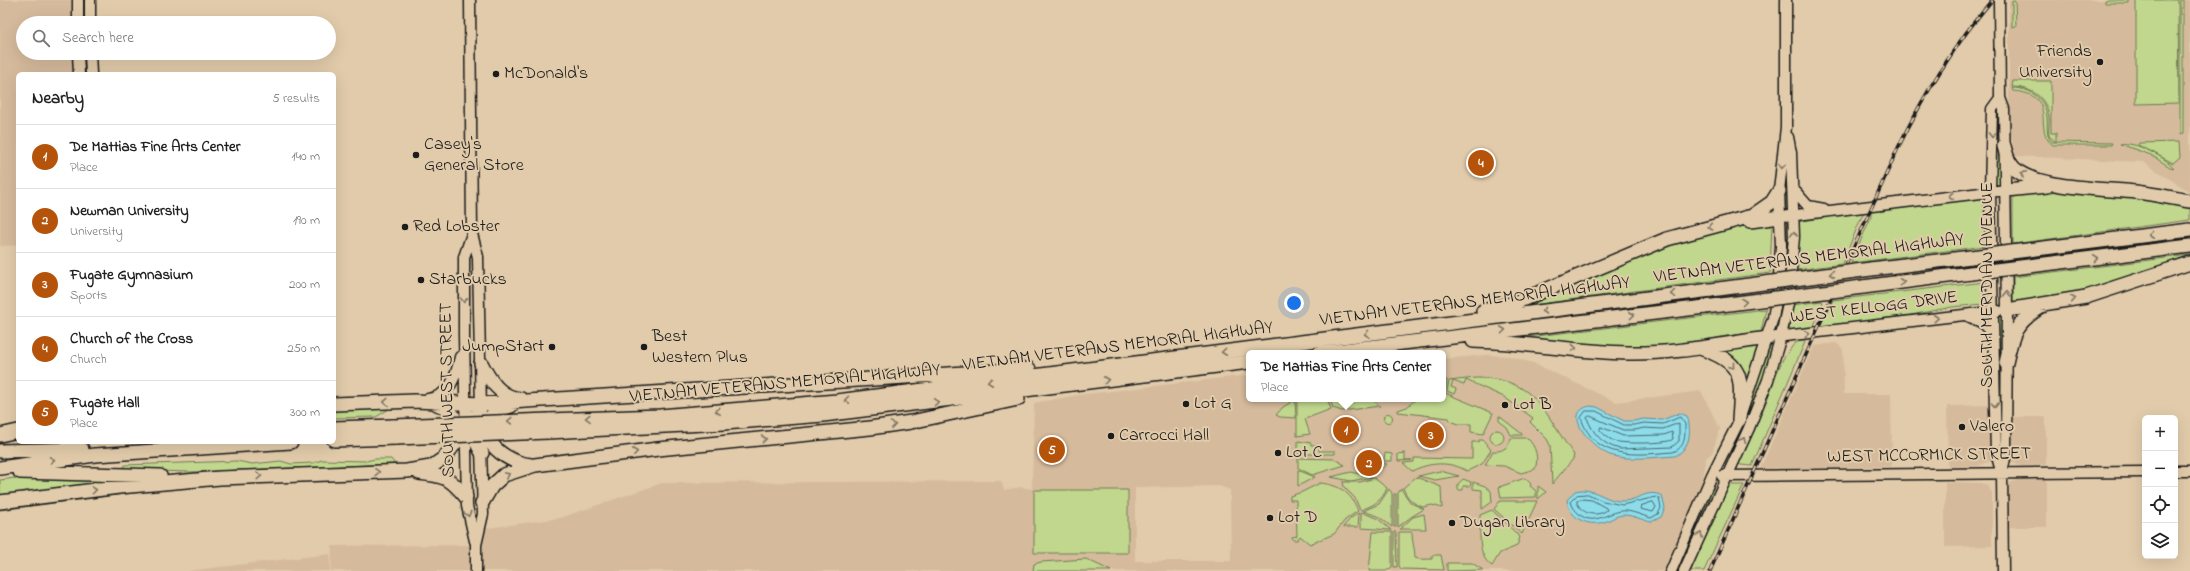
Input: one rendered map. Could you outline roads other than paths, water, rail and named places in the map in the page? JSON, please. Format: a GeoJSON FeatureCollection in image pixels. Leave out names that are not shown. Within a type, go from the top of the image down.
{"type":"FeatureCollection","features":[{"type":"Feature","properties":{"kind":"highway"},"geometry":{"type":"LineString","coordinates":[[2004,146],[2008,160],[2019,173],[2034,179],[2057,185],[2138,193],[2190,202]]}},
{"type":"Feature","properties":{"kind":"highway"},"geometry":{"type":"LineString","coordinates":[[2006,190],[2057,185]]}},
{"type":"Feature","properties":{"kind":"highway"},"geometry":{"type":"LineString","coordinates":[[1732,223],[1757,214],[1772,202],[1779,191]]}},
{"type":"Feature","properties":{"kind":"highway"},"geometry":{"type":"LineString","coordinates":[[1406,329],[1504,306],[1667,239],[1700,229],[1780,217]]}},
{"type":"Feature","properties":{"kind":"highway","name":"VIETNAM VETERANS MEMORIAL HIGHWAY"},"geometry":{"type":"LineString","coordinates":[[549,426],[813,403],[1029,378],[1126,363],[2190,230]]}},
{"type":"Feature","properties":{"kind":"highway","name":"VIETNAM VETERANS MEMORIAL HIGHWAY"},"geometry":{"type":"LineString","coordinates":[[1345,350],[1705,307],[2190,246]]}},
{"type":"Feature","properties":{"kind":"highway"},"geometry":{"type":"LineString","coordinates":[[2007,310],[2086,297],[2190,263]]}},
{"type":"Feature","properties":{"kind":"highway"},"geometry":{"type":"LineString","coordinates":[[2006,363],[2012,336],[2018,324],[2028,314],[2045,304]]}},
{"type":"Feature","properties":{"kind":"highway"},"geometry":{"type":"LineString","coordinates":[[1423,341],[1512,342],[1627,353],[1656,353],[1768,338]]}},
{"type":"Feature","properties":{"kind":"highway"},"geometry":{"type":"LineString","coordinates":[[1699,348],[1717,354],[1727,360],[1738,373],[1741,383],[1739,420]]}},
{"type":"Feature","properties":{"kind":"highway","name":"VIETNAM VETERANS MEMORIAL HIGHWAY"},"geometry":{"type":"LineString","coordinates":[[336,440],[395,432],[549,426],[724,423],[823,415],[1246,362]]}},
{"type":"Feature","properties":{"kind":"highway"},"geometry":{"type":"LineString","coordinates":[[481,363],[493,384],[511,398],[551,400]]}},
{"type":"Feature","properties":{"kind":"highway"},"geometry":{"type":"LineString","coordinates":[[407,472],[431,467],[460,445],[481,404],[1126,363]]}},
{"type":"Feature","properties":{"kind":"highway"},"geometry":{"type":"LineString","coordinates":[[482,503],[492,486],[504,475],[535,465],[658,449],[895,425],[1035,396],[1068,385]]}},
{"type":"Feature","properties":{"kind":"highway"},"geometry":{"type":"LineString","coordinates":[[421,401],[471,424],[482,453]]}},
{"type":"Feature","properties":{"kind":"highway"},"geometry":{"type":"LineString","coordinates":[[336,404],[421,401],[446,407],[471,424],[495,450],[513,461],[535,465]]}},
{"type":"Feature","properties":{"kind":"highway"},"geometry":{"type":"LineString","coordinates":[[471,424],[496,411],[528,401]]}},
{"type":"Feature","properties":{"kind":"highway"},"geometry":{"type":"LineString","coordinates":[[495,450],[489,441],[486,431],[488,421],[496,411]]}},
{"type":"Feature","properties":{"kind":"highway"},"geometry":{"type":"LineString","coordinates":[[452,412],[457,427],[460,445]]}},
{"type":"Feature","properties":{"kind":"highway","name":"VIETNAM VETERANS MEMORIAL HIGHWAY"},"geometry":{"type":"LineString","coordinates":[[336,428],[395,432]]}},
{"type":"Feature","properties":{"kind":"highway"},"geometry":{"type":"LineString","coordinates":[[0,436],[16,432]]}},
{"type":"Feature","properties":{"kind":"highway"},"geometry":{"type":"LineString","coordinates":[[0,439],[16,438]]}},
{"type":"Feature","properties":{"kind":"highway"},"geometry":{"type":"LineString","coordinates":[[0,451],[219,444]]}},
{"type":"Feature","properties":{"kind":"highway"},"geometry":{"type":"LineString","coordinates":[[0,468],[95,455],[261,444]]}},
{"type":"Feature","properties":{"kind":"highway"},"geometry":{"type":"LineString","coordinates":[[0,474],[57,472],[220,478]]}},
{"type":"Feature","properties":{"kind":"highway"},"geometry":{"type":"LineString","coordinates":[[0,502],[119,487],[220,478],[407,472],[446,477],[454,482],[466,497]]}},
{"type":"Feature","properties":{"kind":"main road"},"geometry":{"type":"LineString","coordinates":[[78,0],[78,16]]}},
{"type":"Feature","properties":{"kind":"main road"},"geometry":{"type":"LineString","coordinates":[[90,0],[90,16]]}},
{"type":"Feature","properties":{"kind":"main road","name":"SOUTH WEST STREET"},"geometry":{"type":"LineString","coordinates":[[470,0],[472,234],[478,257],[481,363],[481,404],[471,424]]}},
{"type":"Feature","properties":{"kind":"main road"},"geometry":{"type":"LineString","coordinates":[[1671,571],[1712,475],[1739,420],[1768,338],[1778,290],[1781,246],[1779,191],[1786,127],[1786,0]]}},
{"type":"Feature","properties":{"kind":"main road","name":"SOUTH MERIDIAN AVENUE"},"geometry":{"type":"LineString","coordinates":[[1999,0],[2000,98],[2004,109],[2007,310],[2006,454],[2002,472],[2003,571]]}},
{"type":"Feature","properties":{"kind":"main road"},"geometry":{"type":"LineString","coordinates":[[78,60],[79,72]]}},
{"type":"Feature","properties":{"kind":"main road"},"geometry":{"type":"LineString","coordinates":[[90,60],[91,72]]}},
{"type":"Feature","properties":{"kind":"main road","name":"SOUTH MERIDIAN AVENUE"},"geometry":{"type":"LineString","coordinates":[[2000,98],[1992,109],[1990,192],[1996,453],[2002,472]]}},
{"type":"Feature","properties":{"kind":"main road"},"geometry":{"type":"LineString","coordinates":[[1684,571],[1763,392],[1781,336],[1788,304],[1795,216],[1791,153],[1786,127]]}},
{"type":"Feature","properties":{"kind":"main road"},"geometry":{"type":"LineString","coordinates":[[1793,189],[1808,206],[1840,211]]}},
{"type":"Feature","properties":{"kind":"main road"},"geometry":{"type":"LineString","coordinates":[[1780,217],[2006,190]]}},
{"type":"Feature","properties":{"kind":"main road","name":"SOUTH WEST STREET"},"geometry":{"type":"LineString","coordinates":[[471,424],[464,336],[464,257],[472,234]]}},
{"type":"Feature","properties":{"kind":"main road","name":"WEST KELLOGG DRIVE"},"geometry":{"type":"LineString","coordinates":[[1768,338],[2007,310]]}},
{"type":"Feature","properties":{"kind":"main road"},"geometry":{"type":"LineString","coordinates":[[1966,315],[1981,322],[1993,334]]}},
{"type":"Feature","properties":{"kind":"main road"},"geometry":{"type":"LineString","coordinates":[[421,401],[438,398],[450,386],[457,372],[464,336]]}},
{"type":"Feature","properties":{"kind":"main road","name":"SOUTH WEST STREET"},"geometry":{"type":"LineString","coordinates":[[460,445],[467,506],[476,544]]}},
{"type":"Feature","properties":{"kind":"main road","name":"SOUTH WEST STREET"},"geometry":{"type":"LineString","coordinates":[[476,571],[476,544],[483,514],[482,453]]}},
{"type":"Feature","properties":{"kind":"main road"},"geometry":{"type":"LineString","coordinates":[[2178,471],[2190,471]]}},
{"type":"Feature","properties":{"kind":"main road","name":"WEST MCCORMICK STREET"},"geometry":{"type":"LineString","coordinates":[[1712,475],[2142,472]]}},
{"type":"Feature","properties":{"kind":"water"},"geometry":{"type":"Polygon","coordinates":[[[1590,406],[1597,407],[1624,421],[1643,419],[1662,420],[1680,413],[1687,416],[1689,422],[1687,444],[1680,453],[1675,456],[1625,458],[1610,455],[1596,446],[1589,439],[1579,423],[1578,416],[1581,410],[1590,406]]]}},
{"type":"Feature","properties":{"kind":"water"},"geometry":{"type":"Polygon","coordinates":[[[1575,491],[1592,491],[1617,501],[1628,500],[1652,493],[1657,494],[1662,496],[1665,508],[1661,517],[1651,522],[1624,515],[1598,523],[1585,522],[1580,520],[1571,512],[1567,500],[1575,491]]]}},
{"type":"Feature","properties":{"kind":"railway"},"geometry":{"type":"LineString","coordinates":[[1710,571],[1897,150],[1917,110],[1952,53],[1964,35],[1992,0]]}},
{"type":"Feature","properties":{"kind":"place","name":"Friends University"},"geometry":{"type":"Point","coordinates":[2100,62]}},
{"type":"Feature","properties":{"kind":"place","name":"McDonald's"},"geometry":{"type":"Point","coordinates":[496,74]}},
{"type":"Feature","properties":{"kind":"place","name":"Casey's General Store"},"geometry":{"type":"Point","coordinates":[416,155]}},
{"type":"Feature","properties":{"kind":"place","name":"Church of the Cross"},"geometry":{"type":"Point","coordinates":[1481,163]}},
{"type":"Feature","properties":{"kind":"place","name":"Red Lobster"},"geometry":{"type":"Point","coordinates":[405,227]}},
{"type":"Feature","properties":{"kind":"place","name":"Starbucks"},"geometry":{"type":"Point","coordinates":[421,280]}},
{"type":"Feature","properties":{"kind":"place","name":"JumpStart"},"geometry":{"type":"Point","coordinates":[552,347]}},
{"type":"Feature","properties":{"kind":"place","name":"Best Western Plus"},"geometry":{"type":"Point","coordinates":[644,347]}},
{"type":"Feature","properties":{"kind":"place","name":"Lot G"},"geometry":{"type":"Point","coordinates":[1186,404]}},
{"type":"Feature","properties":{"kind":"place","name":"Lot B"},"geometry":{"type":"Point","coordinates":[1505,405]}},
{"type":"Feature","properties":{"kind":"place","name":"Valero"},"geometry":{"type":"Point","coordinates":[1962,427]}},
{"type":"Feature","properties":{"kind":"place","name":"De Mattias Fine Arts Center"},"geometry":{"type":"Point","coordinates":[1346,430]}},
{"type":"Feature","properties":{"kind":"place","name":"Fugate Gymnasium"},"geometry":{"type":"Point","coordinates":[1431,435]}},
{"type":"Feature","properties":{"kind":"place","name":"Carrocci Hall"},"geometry":{"type":"Point","coordinates":[1111,436]}},
{"type":"Feature","properties":{"kind":"place","name":"Fugate Hall"},"geometry":{"type":"Point","coordinates":[1052,450]}},
{"type":"Feature","properties":{"kind":"place","name":"Lot C"},"geometry":{"type":"Point","coordinates":[1278,453]}},
{"type":"Feature","properties":{"kind":"place","name":"Newman University"},"geometry":{"type":"Point","coordinates":[1369,463]}},
{"type":"Feature","properties":{"kind":"place","name":"Lot D"},"geometry":{"type":"Point","coordinates":[1270,518]}},
{"type":"Feature","properties":{"kind":"place","name":"Dugan Library"},"geometry":{"type":"Point","coordinates":[1452,523]}}]}
